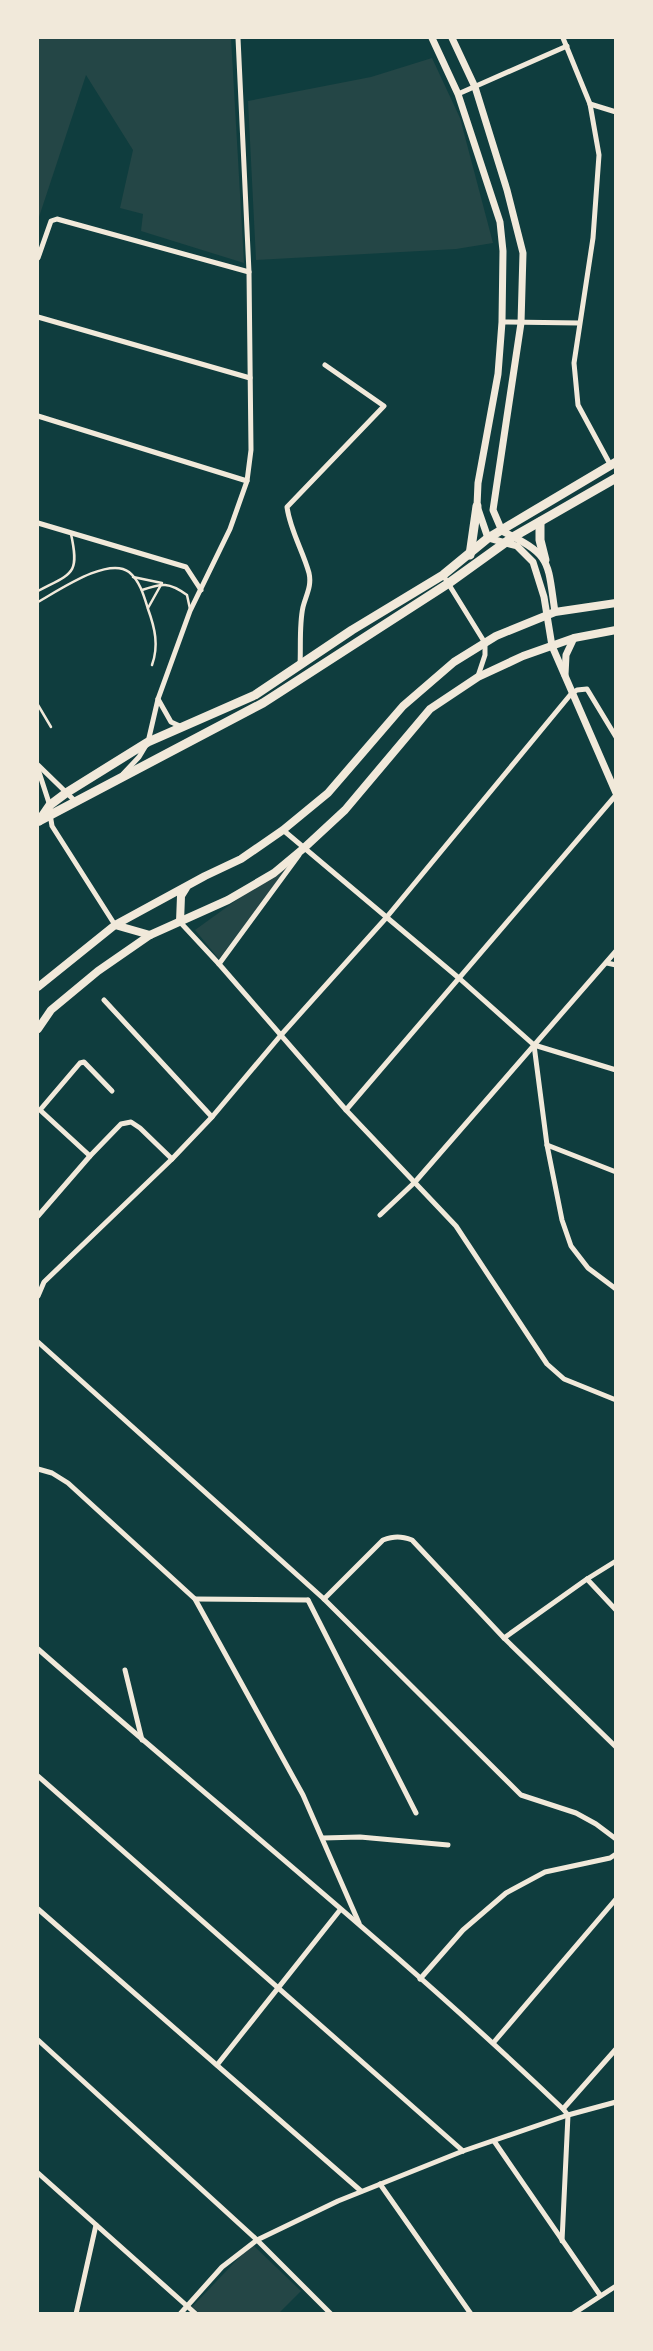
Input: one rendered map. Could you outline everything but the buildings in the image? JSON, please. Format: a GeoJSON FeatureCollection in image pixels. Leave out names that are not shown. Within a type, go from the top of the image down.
{"type":"FeatureCollection","features":[{"type":"Feature","properties":{"kind":"highway"},"geometry":{"type":"LineString","coordinates":[[38,822],[50,805],[66,793],[148,742],[255,695],[352,630],[443,575],[488,538],[613,464]]}},
{"type":"Feature","properties":{"kind":"highway"},"geometry":{"type":"LineString","coordinates":[[38,822],[263,703],[449,583],[510,540],[616,478]]}},
{"type":"Feature","properties":{"kind":"highway"},"geometry":{"type":"LineString","coordinates":[[470,554],[477,506]]}},
{"type":"Feature","properties":{"kind":"highway"},"geometry":{"type":"LineString","coordinates":[[540,522],[540,540],[545,560]]}},
{"type":"Feature","properties":{"kind":"main road"},"geometry":{"type":"LineString","coordinates":[[38,987],[115,925],[205,876],[241,859],[283,830],[328,793],[402,706],[454,662],[496,636],[555,612],[616,603]]}},
{"type":"Feature","properties":{"kind":"main road"},"geometry":{"type":"LineString","coordinates":[[38,1029],[51,1010],[98,971],[150,935],[228,900],[266,877],[304,848],[345,810],[430,709],[478,677],[523,656],[574,638],[616,630]]}},
{"type":"Feature","properties":{"kind":"main road"},"geometry":{"type":"LineString","coordinates":[[180,922],[181,893],[205,876]]}},
{"type":"Feature","properties":{"kind":"main road"},"geometry":{"type":"LineString","coordinates":[[115,925],[150,935]]}},
{"type":"Feature","properties":{"kind":"street"},"geometry":{"type":"LineString","coordinates":[[115,782],[139,757],[148,742],[158,699],[190,610],[230,529],[247,481],[251,450],[249,272],[238,38]]}},
{"type":"Feature","properties":{"kind":"street"},"geometry":{"type":"LineString","coordinates":[[432,38],[458,94],[500,222],[503,251],[502,322],[498,374],[478,483],[477,506],[488,538],[528,544],[545,560],[555,612]]}},
{"type":"Feature","properties":{"kind":"street"},"geometry":{"type":"LineString","coordinates":[[346,1110],[460,979],[616,794],[571,694],[552,646],[539,576],[533,562],[502,531],[493,510],[521,323],[522,253],[507,190],[475,87],[452,38]]}},
{"type":"Feature","properties":{"kind":"street"},"geometry":{"type":"LineString","coordinates":[[563,38],[590,104],[599,154],[593,238],[574,362],[578,404],[613,464]]}},
{"type":"Feature","properties":{"kind":"street"},"geometry":{"type":"LineString","coordinates":[[458,94],[567,46]]}},
{"type":"Feature","properties":{"kind":"street"},"geometry":{"type":"LineString","coordinates":[[590,104],[616,112]]}},
{"type":"Feature","properties":{"kind":"street"},"geometry":{"type":"LineString","coordinates":[[38,258],[46,230],[51,221],[57,219],[249,272]]}},
{"type":"Feature","properties":{"kind":"street"},"geometry":{"type":"LineString","coordinates":[[38,317],[250,378]]}},
{"type":"Feature","properties":{"kind":"street"},"geometry":{"type":"LineString","coordinates":[[502,322],[579,323]]}},
{"type":"Feature","properties":{"kind":"street"},"geometry":{"type":"LineString","coordinates":[[300,665],[303,606],[308,597],[310,584],[308,573],[288,518],[287,507],[384,406],[325,366]]}},
{"type":"Feature","properties":{"kind":"street"},"geometry":{"type":"LineString","coordinates":[[38,416],[247,481]]}},
{"type":"Feature","properties":{"kind":"street"},"geometry":{"type":"LineString","coordinates":[[38,523],[186,567],[201,590]]}},
{"type":"Feature","properties":{"kind":"street"},"geometry":{"type":"LineString","coordinates":[[443,575],[485,643],[484,661],[478,677]]}},
{"type":"Feature","properties":{"kind":"street"},"geometry":{"type":"LineString","coordinates":[[565,678],[566,655],[574,638]]}},
{"type":"Feature","properties":{"kind":"street"},"geometry":{"type":"LineString","coordinates":[[38,1296],[44,1282],[172,1159],[212,1117],[281,1035],[386,918],[571,694],[577,690],[587,689],[616,737]]}},
{"type":"Feature","properties":{"kind":"street"},"geometry":{"type":"LineString","coordinates":[[158,699],[171,722],[182,727]]}},
{"type":"Feature","properties":{"kind":"street"},"geometry":{"type":"LineString","coordinates":[[38,765],[75,801]]}},
{"type":"Feature","properties":{"kind":"street"},"geometry":{"type":"LineString","coordinates":[[38,769],[50,805],[52,826],[115,925]]}},
{"type":"Feature","properties":{"kind":"street"},"geometry":{"type":"LineString","coordinates":[[283,830],[460,979],[534,1045],[616,1070]]}},
{"type":"Feature","properties":{"kind":"street"},"geometry":{"type":"LineString","coordinates":[[219,964],[304,848]]}},
{"type":"Feature","properties":{"kind":"street"},"geometry":{"type":"LineString","coordinates":[[180,922],[346,1110],[456,1226],[546,1364],[564,1379],[616,1400]]}},
{"type":"Feature","properties":{"kind":"street"},"geometry":{"type":"LineString","coordinates":[[380,1215],[415,1182],[616,952]]}},
{"type":"Feature","properties":{"kind":"street"},"geometry":{"type":"LineString","coordinates":[[607,963],[616,965]]}},
{"type":"Feature","properties":{"kind":"street"},"geometry":{"type":"LineString","coordinates":[[104,1000],[212,1117]]}},
{"type":"Feature","properties":{"kind":"street"},"geometry":{"type":"LineString","coordinates":[[534,1045],[547,1146],[562,1220],[572,1246],[588,1268],[616,1289]]}},
{"type":"Feature","properties":{"kind":"street"},"geometry":{"type":"LineString","coordinates":[[90,1156],[39,1111],[80,1063],[84,1062],[112,1091]]}},
{"type":"Feature","properties":{"kind":"street"},"geometry":{"type":"LineString","coordinates":[[38,1216],[90,1156],[121,1124],[131,1122],[140,1128],[172,1159]]}},
{"type":"Feature","properties":{"kind":"street"},"geometry":{"type":"LineString","coordinates":[[547,1146],[616,1172]]}},
{"type":"Feature","properties":{"kind":"street"},"geometry":{"type":"LineString","coordinates":[[38,1342],[324,1599],[521,1795],[576,1813],[596,1824],[616,1839]]}},
{"type":"Feature","properties":{"kind":"street"},"geometry":{"type":"LineString","coordinates":[[38,1469],[52,1473],[68,1484],[195,1598],[302,1795],[359,1923]]}},
{"type":"Feature","properties":{"kind":"street"},"geometry":{"type":"LineString","coordinates":[[324,1599],[384,1540],[392,1537],[412,1540],[504,1638],[616,1747]]}},
{"type":"Feature","properties":{"kind":"street"},"geometry":{"type":"LineString","coordinates":[[504,1638],[587,1579],[616,1561]]}},
{"type":"Feature","properties":{"kind":"street"},"geometry":{"type":"LineString","coordinates":[[587,1579],[616,1610]]}},
{"type":"Feature","properties":{"kind":"street"},"geometry":{"type":"LineString","coordinates":[[308,1600],[314,1590]]}},
{"type":"Feature","properties":{"kind":"street"},"geometry":{"type":"LineString","coordinates":[[195,1598],[308,1600]]}},
{"type":"Feature","properties":{"kind":"street"},"geometry":{"type":"LineString","coordinates":[[308,1600],[416,1813]]}},
{"type":"Feature","properties":{"kind":"street"},"geometry":{"type":"LineString","coordinates":[[38,1649],[142,1741],[340,1910],[359,1923],[420,1979],[494,2042],[563,2109],[568,2115],[562,2241]]}},
{"type":"Feature","properties":{"kind":"street"},"geometry":{"type":"LineString","coordinates":[[125,1670],[142,1741]]}},
{"type":"Feature","properties":{"kind":"street"},"geometry":{"type":"LineString","coordinates":[[38,1776],[277,1989],[463,2151]]}},
{"type":"Feature","properties":{"kind":"street"},"geometry":{"type":"LineString","coordinates":[[322,1838],[360,1837],[448,1844]]}},
{"type":"Feature","properties":{"kind":"street"},"geometry":{"type":"LineString","coordinates":[[420,1979],[463,1930],[506,1893],[545,1872],[610,1858],[616,1854]]}},
{"type":"Feature","properties":{"kind":"street"},"geometry":{"type":"LineString","coordinates":[[494,2042],[616,1899]]}},
{"type":"Feature","properties":{"kind":"street"},"geometry":{"type":"LineString","coordinates":[[38,1909],[361,2191]]}},
{"type":"Feature","properties":{"kind":"street"},"geometry":{"type":"LineString","coordinates":[[217,2066],[340,1910]]}},
{"type":"Feature","properties":{"kind":"street"},"geometry":{"type":"LineString","coordinates":[[38,2040],[256,2240],[331,2314]]}},
{"type":"Feature","properties":{"kind":"street"},"geometry":{"type":"LineString","coordinates":[[563,2109],[616,2049]]}},
{"type":"Feature","properties":{"kind":"street"},"geometry":{"type":"LineString","coordinates":[[180,2314],[222,2267],[256,2240],[361,2191],[463,2151],[568,2115],[616,2102]]}},
{"type":"Feature","properties":{"kind":"street"},"geometry":{"type":"LineString","coordinates":[[494,2141],[600,2295]]}},
{"type":"Feature","properties":{"kind":"street"},"geometry":{"type":"LineString","coordinates":[[38,2173],[188,2304],[196,2314]]}},
{"type":"Feature","properties":{"kind":"street"},"geometry":{"type":"LineString","coordinates":[[380,2184],[471,2314]]}},
{"type":"Feature","properties":{"kind":"street"},"geometry":{"type":"LineString","coordinates":[[76,2314],[96,2225]]}},
{"type":"Feature","properties":{"kind":"street"},"geometry":{"type":"LineString","coordinates":[[573,2314],[616,2286]]}},
{"type":"Feature","properties":{"kind":"lane"},"geometry":{"type":"LineString","coordinates":[[38,591],[70,574],[75,564],[71,533]]}},
{"type":"Feature","properties":{"kind":"lane"},"geometry":{"type":"LineString","coordinates":[[38,602],[95,572],[107,568],[117,567],[129,572],[142,590],[154,623],[156,654],[152,665]]}},
{"type":"Feature","properties":{"kind":"lane"},"geometry":{"type":"LineString","coordinates":[[133,578],[162,583],[188,594],[190,610]]}},
{"type":"Feature","properties":{"kind":"lane"},"geometry":{"type":"LineString","coordinates":[[142,590],[162,583]]}},
{"type":"Feature","properties":{"kind":"lane"},"geometry":{"type":"LineString","coordinates":[[148,608],[162,583]]}},
{"type":"Feature","properties":{"kind":"lane"},"geometry":{"type":"LineString","coordinates":[[38,705],[52,727]]}},
{"type":"Feature","properties":{"kind":"shaded area"},"geometry":{"type":"Polygon","coordinates":[[[38,38],[231,38],[244,263],[141,231],[143,214],[120,208],[133,150],[86,75],[38,220],[38,38]]]}},
{"type":"Feature","properties":{"kind":"shaded area"},"geometry":{"type":"Polygon","coordinates":[[[432,58],[460,118],[493,243],[456,249],[256,260],[248,101],[371,77],[432,58]]]}},
{"type":"Feature","properties":{"kind":"shaded area"},"geometry":{"type":"Polygon","coordinates":[[[295,858],[219,959],[195,930],[295,858]]]}},
{"type":"Feature","properties":{"kind":"shaded area"},"geometry":{"type":"Polygon","coordinates":[[[252,2244],[301,2291],[279,2313],[199,2313],[192,2307],[252,2244]]]}}]}
